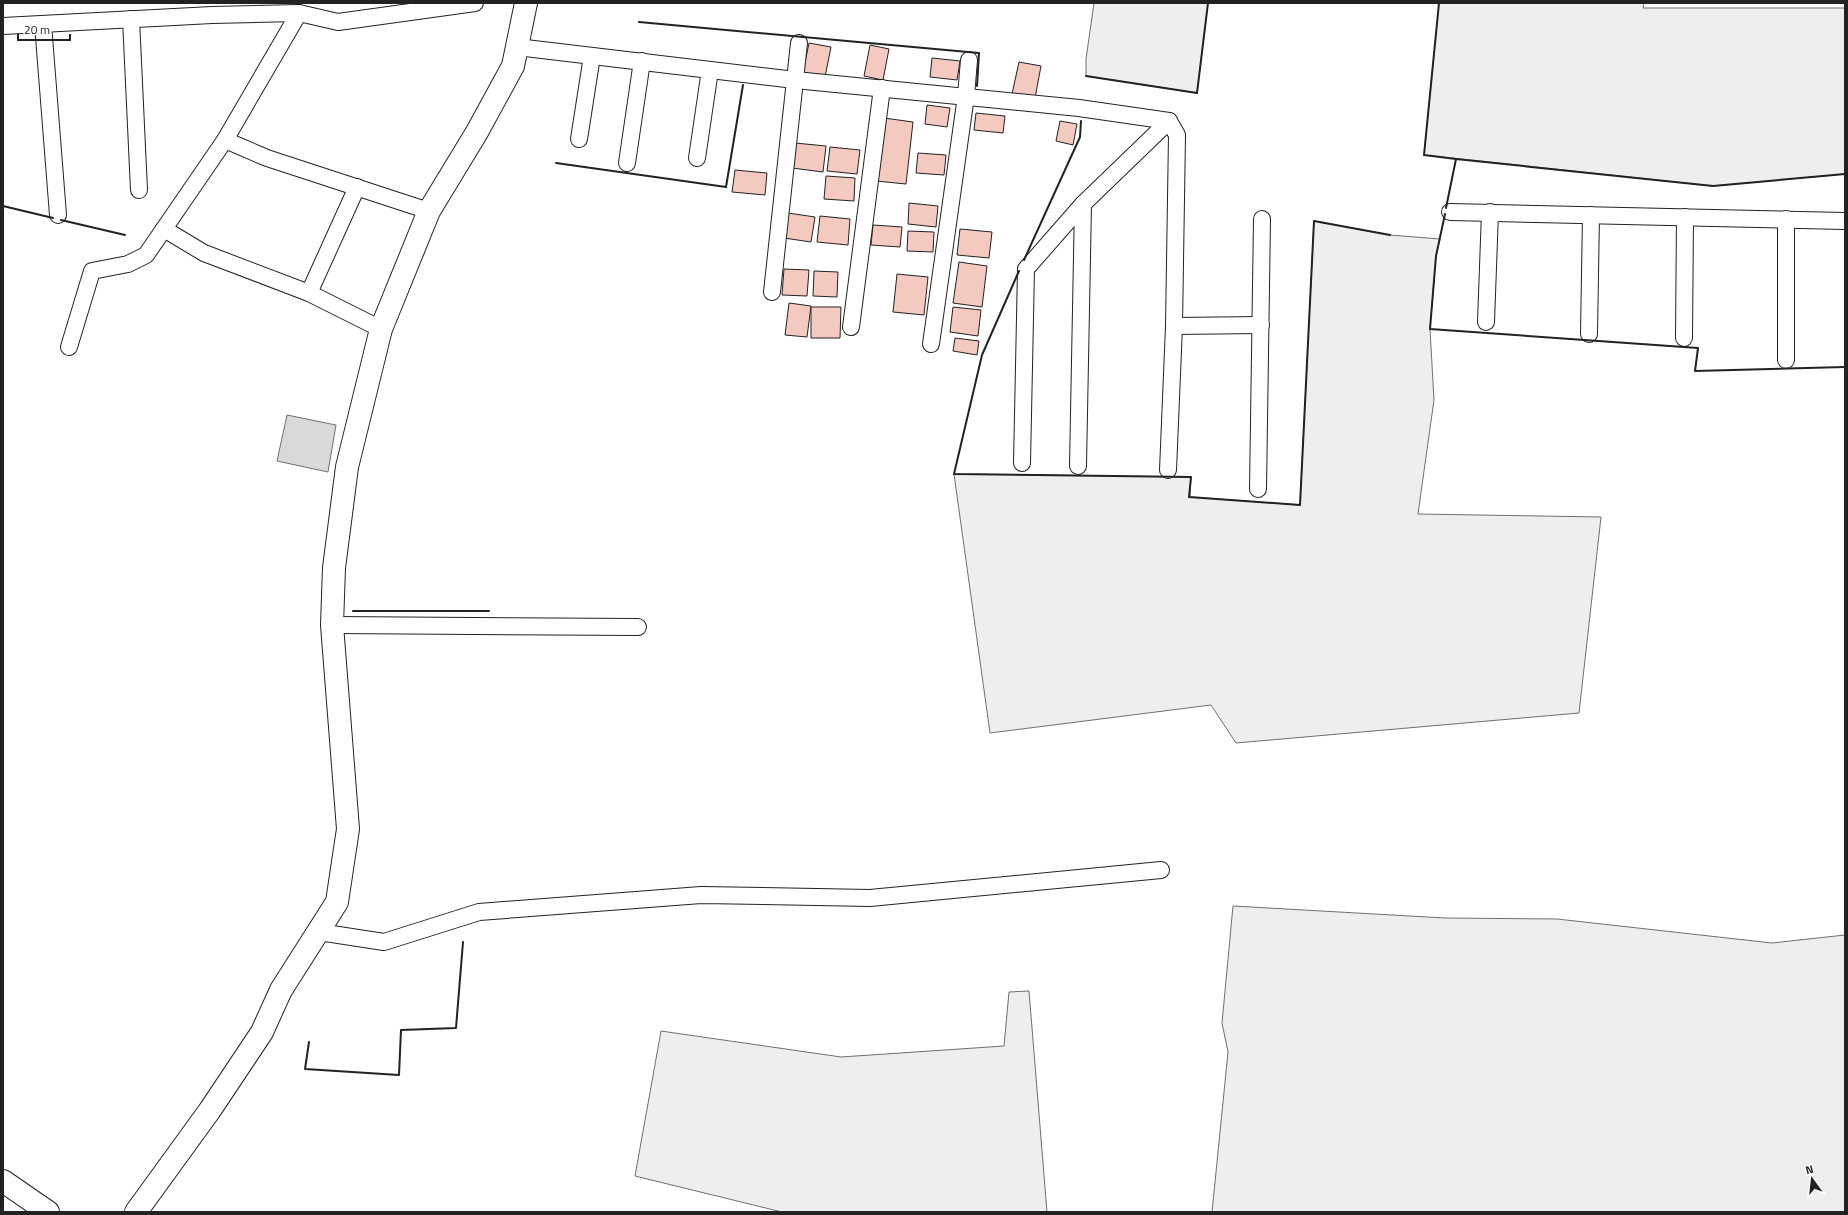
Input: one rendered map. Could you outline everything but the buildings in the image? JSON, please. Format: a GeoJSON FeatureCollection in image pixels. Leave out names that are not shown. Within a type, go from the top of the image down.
{"type":"FeatureCollection","features":[{"type":"Feature","properties":{"kind":"main road"},"geometry":{"type":"LineString","coordinates":[[136,1212],[210,1110],[262,1032],[281,990],[337,902],[348,829],[332,625],[334,568],[347,467],[381,329],[429,211],[478,132],[513,66],[526,3]]}},
{"type":"Feature","properties":{"kind":"main road"},"geometry":{"type":"LineString","coordinates":[[4,1183],[48,1212]]}},
{"type":"Feature","properties":{"kind":"street"},"geometry":{"type":"LineString","coordinates":[[3,26],[212,14],[299,13],[338,22],[475,3]]}},
{"type":"Feature","properties":{"kind":"street"},"geometry":{"type":"LineString","coordinates":[[69,347],[92,271],[128,264],[146,255],[225,140],[299,13]]}},
{"type":"Feature","properties":{"kind":"street"},"geometry":{"type":"LineString","coordinates":[[131,19],[139,190]]}},
{"type":"Feature","properties":{"kind":"street"},"geometry":{"type":"LineString","coordinates":[[43,24],[58,215]]}},
{"type":"Feature","properties":{"kind":"street"},"geometry":{"type":"LineString","coordinates":[[772,292],[799,43]]}},
{"type":"Feature","properties":{"kind":"street"},"geometry":{"type":"LineString","coordinates":[[517,47],[795,80],[1078,108],[1169,121]]}},
{"type":"Feature","properties":{"kind":"street"},"geometry":{"type":"LineString","coordinates":[[579,139],[592,56]]}},
{"type":"Feature","properties":{"kind":"street"},"geometry":{"type":"LineString","coordinates":[[931,344],[966,96],[969,60]]}},
{"type":"Feature","properties":{"kind":"street"},"geometry":{"type":"LineString","coordinates":[[627,163],[642,62]]}},
{"type":"Feature","properties":{"kind":"street"},"geometry":{"type":"LineString","coordinates":[[697,158],[710,70]]}},
{"type":"Feature","properties":{"kind":"street"},"geometry":{"type":"LineString","coordinates":[[851,327],[882,88]]}},
{"type":"Feature","properties":{"kind":"street"},"geometry":{"type":"LineString","coordinates":[[1022,462],[1026,268],[1083,204],[1169,121]]}},
{"type":"Feature","properties":{"kind":"street"},"geometry":{"type":"LineString","coordinates":[[1168,470],[1174,326],[1177,135],[1169,121]]}},
{"type":"Feature","properties":{"kind":"street"},"geometry":{"type":"LineString","coordinates":[[225,140],[267,158],[429,211]]}},
{"type":"Feature","properties":{"kind":"street"},"geometry":{"type":"LineString","coordinates":[[309,293],[357,187]]}},
{"type":"Feature","properties":{"kind":"street"},"geometry":{"type":"LineString","coordinates":[[1078,466],[1083,204]]}},
{"type":"Feature","properties":{"kind":"street"},"geometry":{"type":"LineString","coordinates":[[1450,212],[1845,221]]}},
{"type":"Feature","properties":{"kind":"street"},"geometry":{"type":"LineString","coordinates":[[1486,322],[1490,212]]}},
{"type":"Feature","properties":{"kind":"street"},"geometry":{"type":"LineString","coordinates":[[1589,334],[1592,215]]}},
{"type":"Feature","properties":{"kind":"street"},"geometry":{"type":"LineString","coordinates":[[1684,338],[1685,217]]}},
{"type":"Feature","properties":{"kind":"street"},"geometry":{"type":"LineString","coordinates":[[1258,489],[1262,219]]}},
{"type":"Feature","properties":{"kind":"street"},"geometry":{"type":"LineString","coordinates":[[1786,220],[1786,360]]}},
{"type":"Feature","properties":{"kind":"street"},"geometry":{"type":"LineString","coordinates":[[164,229],[204,253],[309,293],[381,329]]}},
{"type":"Feature","properties":{"kind":"street"},"geometry":{"type":"LineString","coordinates":[[1174,326],[1261,325]]}},
{"type":"Feature","properties":{"kind":"street"},"geometry":{"type":"LineString","coordinates":[[332,625],[638,627]]}},
{"type":"Feature","properties":{"kind":"street"},"geometry":{"type":"LineString","coordinates":[[318,932],[384,942],[479,912],[701,896],[870,898],[1161,870]]}},
{"type":"Feature","properties":{"kind":"shaded area"},"geometry":{"type":"Polygon","coordinates":[[[1094,3],[1208,3],[1197,93],[1086,76],[1086,59],[1094,3]]]}},
{"type":"Feature","properties":{"kind":"shaded area"},"geometry":{"type":"Polygon","coordinates":[[[1439,3],[1644,3],[1643,8],[1845,8],[1845,174],[1713,186],[1424,155],[1439,3]]]}},
{"type":"Feature","properties":{"kind":"shaded area"},"geometry":{"type":"Polygon","coordinates":[[[1314,221],[1390,235],[1440,239],[1436,256],[1430,329],[1434,400],[1418,514],[1601,517],[1579,713],[1236,743],[1211,705],[990,733],[954,474],[1191,477],[1190,497],[1300,505],[1314,221]]]}},
{"type":"Feature","properties":{"kind":"shaded area"},"geometry":{"type":"Polygon","coordinates":[[[287,415],[336,425],[328,472],[277,461],[287,415]]]}},
{"type":"Feature","properties":{"kind":"shaded area"},"geometry":{"type":"Polygon","coordinates":[[[1233,906],[1445,918],[1557,919],[1772,943],[1845,935],[1845,1212],[1212,1212],[1228,1052],[1222,1023],[1233,906]]]}},
{"type":"Feature","properties":{"kind":"shaded area"},"geometry":{"type":"Polygon","coordinates":[[[1029,991],[1047,1212],[782,1212],[635,1176],[661,1031],[841,1057],[1004,1046],[1009,992],[1029,991]]]}},
{"type":"Feature","properties":{"kind":"wall"},"geometry":{"type":"LineString","coordinates":[[1086,76],[1197,93],[1208,3]]}},
{"type":"Feature","properties":{"kind":"wall"},"geometry":{"type":"LineString","coordinates":[[1439,3],[1424,155],[1456,159]]}},
{"type":"Feature","properties":{"kind":"wall"},"geometry":{"type":"LineString","coordinates":[[639,22],[979,53],[977,86]]}},
{"type":"Feature","properties":{"kind":"wall"},"geometry":{"type":"LineString","coordinates":[[556,163],[726,187],[743,85]]}},
{"type":"Feature","properties":{"kind":"wall"},"geometry":{"type":"LineString","coordinates":[[1024,260],[1080,137],[1081,121]]}},
{"type":"Feature","properties":{"kind":"wall"},"geometry":{"type":"LineString","coordinates":[[1446,208],[1456,159],[1713,186],[1845,174]]}},
{"type":"Feature","properties":{"kind":"wall"},"geometry":{"type":"LineString","coordinates":[[3,206],[53,218]]}},
{"type":"Feature","properties":{"kind":"wall"},"geometry":{"type":"LineString","coordinates":[[1445,214],[1436,256],[1430,329],[1698,348],[1695,371],[1845,367]]}},
{"type":"Feature","properties":{"kind":"wall"},"geometry":{"type":"LineString","coordinates":[[61,220],[125,235]]}},
{"type":"Feature","properties":{"kind":"wall"},"geometry":{"type":"LineString","coordinates":[[1019,271],[982,355],[954,474],[1191,477],[1189,497],[1300,505],[1314,221],[1390,235]]}},
{"type":"Feature","properties":{"kind":"wall"},"geometry":{"type":"LineString","coordinates":[[353,611],[489,611]]}},
{"type":"Feature","properties":{"kind":"wall"},"geometry":{"type":"LineString","coordinates":[[309,1042],[305,1069],[399,1075],[401,1030],[456,1028],[463,942]]}}]}
